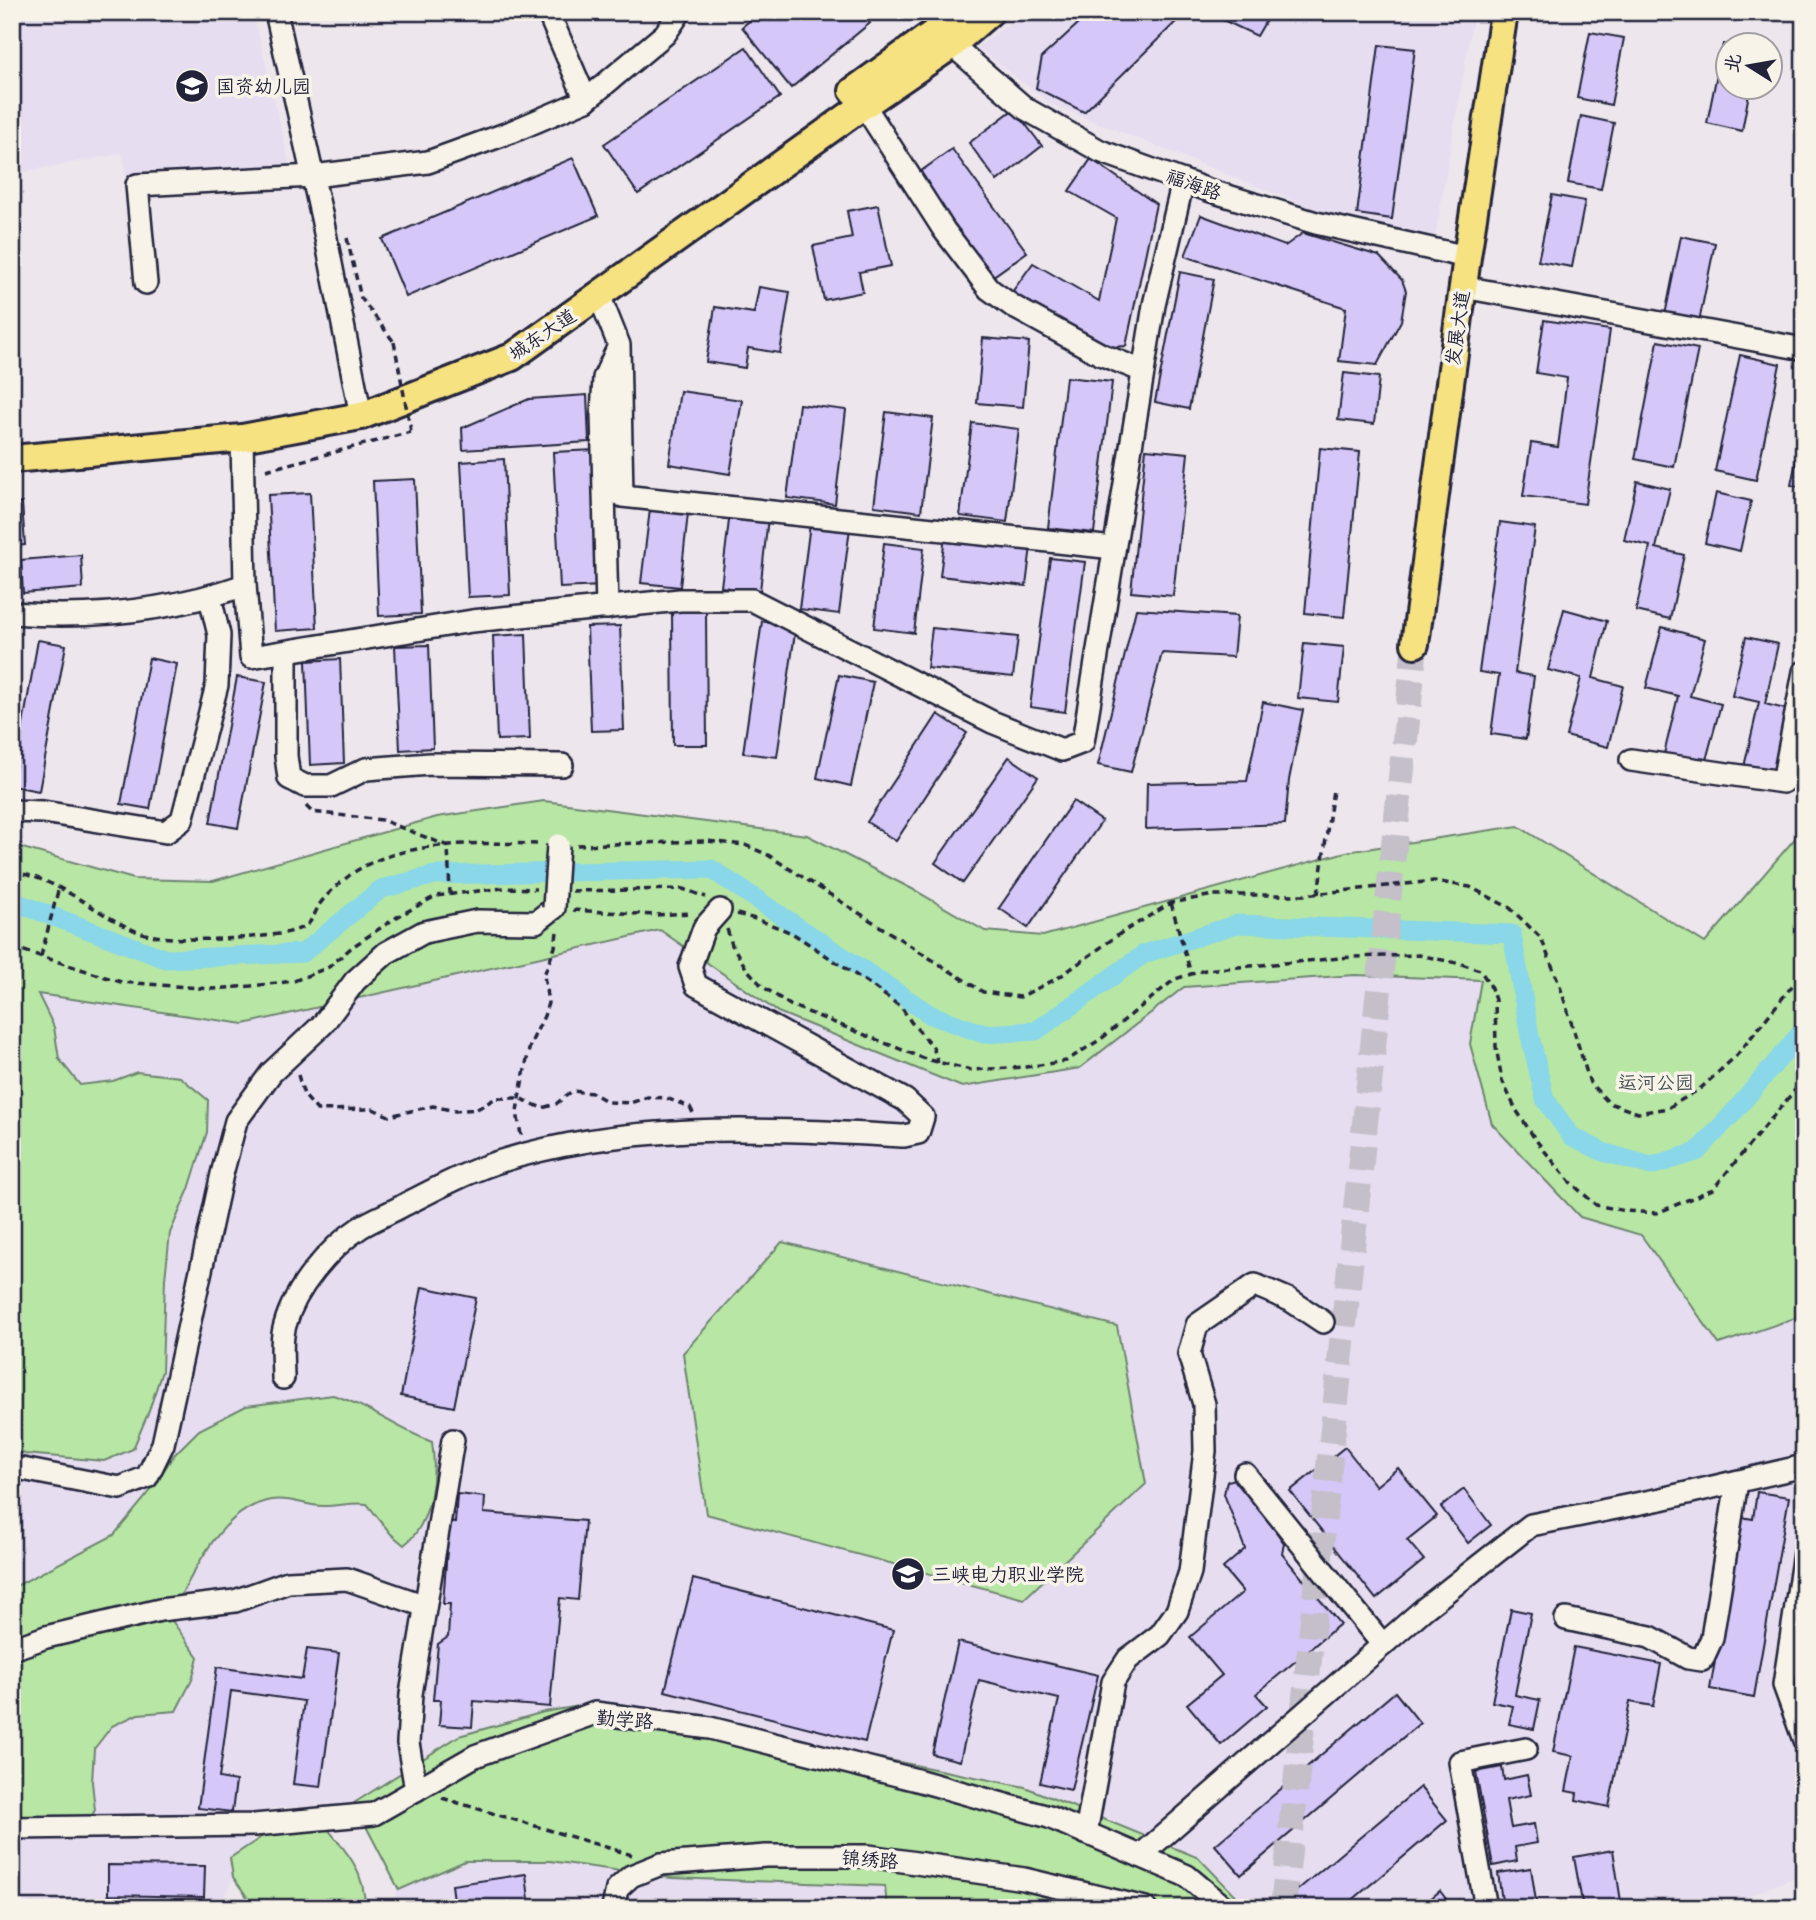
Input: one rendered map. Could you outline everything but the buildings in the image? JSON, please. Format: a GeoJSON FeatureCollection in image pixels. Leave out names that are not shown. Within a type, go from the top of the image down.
{"type":"FeatureCollection","features":[{"type":"Feature","properties":{"kind":"main road","name":"城东大道"},"geometry":{"type":"LineString","coordinates":[[12,442],[359,407],[504,341],[963,12]]}},
{"type":"Feature","properties":{"kind":"main road","name":"城东大道"},"geometry":{"type":"LineString","coordinates":[[12,459],[242,438],[359,407],[512,357],[952,45],[990,12]]}},
{"type":"Feature","properties":{"kind":"main road","name":"发展大道"},"geometry":{"type":"LineString","coordinates":[[1415,644],[1467,257],[1504,12]]}},
{"type":"Feature","properties":{"kind":"street"},"geometry":{"type":"LineString","coordinates":[[276,12],[313,176],[359,407]]}},
{"type":"Feature","properties":{"kind":"street"},"geometry":{"type":"LineString","coordinates":[[146,283],[136,185],[313,176],[428,162],[511,132],[586,100],[665,34],[680,12]]}},
{"type":"Feature","properties":{"kind":"street"},"geometry":{"type":"LineString","coordinates":[[549,13],[586,100]]}},
{"type":"Feature","properties":{"kind":"street","name":"福海路"},"geometry":{"type":"LineString","coordinates":[[952,45],[1026,109],[1100,151],[1183,181],[1316,223],[1467,257]]}},
{"type":"Feature","properties":{"kind":"street"},"geometry":{"type":"LineString","coordinates":[[864,105],[944,230],[989,289],[1014,307],[1100,354],[1143,371]]}},
{"type":"Feature","properties":{"kind":"street"},"geometry":{"type":"LineString","coordinates":[[242,438],[245,585],[251,657],[472,621],[680,600],[752,600],[992,722],[1062,750],[1083,743],[1154,305],[1183,181]]}},
{"type":"Feature","properties":{"kind":"street"},"geometry":{"type":"LineString","coordinates":[[1463,287],[1804,349]]}},
{"type":"Feature","properties":{"kind":"street"},"geometry":{"type":"LineString","coordinates":[[599,295],[619,345],[622,496],[1114,548]]}},
{"type":"Feature","properties":{"kind":"street"},"geometry":{"type":"LineString","coordinates":[[607,608],[602,414],[604,378],[619,345]]}},
{"type":"Feature","properties":{"kind":"street"},"geometry":{"type":"LineString","coordinates":[[12,613],[59,617],[117,614],[210,597],[245,585]]}},
{"type":"Feature","properties":{"kind":"street"},"geometry":{"type":"LineString","coordinates":[[12,811],[43,812],[166,832],[182,820],[217,685],[219,635],[210,597]]}},
{"type":"Feature","properties":{"kind":"street"},"geometry":{"type":"LineString","coordinates":[[286,652],[286,756],[289,778],[305,786],[331,786],[366,769],[430,764],[562,765]]}},
{"type":"Feature","properties":{"kind":"street"},"geometry":{"type":"LineString","coordinates":[[1631,760],[1783,782],[1804,672]]}},
{"type":"Feature","properties":{"kind":"street"},"geometry":{"type":"LineString","coordinates":[[12,1467],[120,1488],[147,1477],[163,1444],[236,1121],[271,1073],[323,1024],[355,981],[386,953],[424,932],[477,922],[536,922],[549,899],[558,845]]}},
{"type":"Feature","properties":{"kind":"street"},"geometry":{"type":"LineString","coordinates":[[283,1378],[284,1328],[294,1299],[321,1262],[360,1227],[439,1186],[494,1164],[584,1140],[665,1131],[904,1136],[918,1133],[923,1117],[905,1100],[696,985],[690,967],[704,928],[720,910]]}},
{"type":"Feature","properties":{"kind":"street"},"geometry":{"type":"LineString","coordinates":[[1086,1833],[1113,1682],[1128,1659],[1160,1635],[1172,1619],[1190,1572],[1205,1451],[1204,1404],[1189,1354],[1197,1325],[1255,1285],[1290,1300],[1323,1322]]}},
{"type":"Feature","properties":{"kind":"street"},"geometry":{"type":"LineString","coordinates":[[416,1790],[408,1743],[411,1694],[453,1440]]}},
{"type":"Feature","properties":{"kind":"street"},"geometry":{"type":"LineString","coordinates":[[1140,1856],[1424,1609],[1531,1525],[1804,1466]]}},
{"type":"Feature","properties":{"kind":"street"},"geometry":{"type":"LineString","coordinates":[[1245,1474],[1383,1645]]}},
{"type":"Feature","properties":{"kind":"street"},"geometry":{"type":"LineString","coordinates":[[1566,1619],[1650,1637],[1688,1658],[1702,1660],[1712,1638],[1737,1482]]}},
{"type":"Feature","properties":{"kind":"street"},"geometry":{"type":"LineString","coordinates":[[1804,1553],[1784,1685],[1804,1740]]}},
{"type":"Feature","properties":{"kind":"street"},"geometry":{"type":"LineString","coordinates":[[12,1649],[46,1637],[160,1610],[235,1601],[288,1582],[347,1579],[425,1606]]}},
{"type":"Feature","properties":{"kind":"street","name":"勤学路"},"geometry":{"type":"LineString","coordinates":[[12,1828],[254,1825],[374,1814],[475,1756],[595,1713],[722,1731],[917,1780],[1048,1817],[1187,1876],[1225,1908]]}},
{"type":"Feature","properties":{"kind":"street"},"geometry":{"type":"LineString","coordinates":[[1486,1908],[1460,1762],[1526,1749]]}},
{"type":"Feature","properties":{"kind":"street","name":"锦绣路"},"geometry":{"type":"LineString","coordinates":[[613,1908],[617,1889],[631,1877],[661,1864],[766,1856],[869,1856],[1024,1879],[1145,1908]]}},
{"type":"Feature","properties":{"kind":"path"},"geometry":{"type":"LineString","coordinates":[[266,470],[411,432],[394,342],[361,298],[345,226]]}},
{"type":"Feature","properties":{"kind":"path"},"geometry":{"type":"LineString","coordinates":[[289,778],[302,802],[312,811],[382,820],[448,846]]}},
{"type":"Feature","properties":{"kind":"path"},"geometry":{"type":"LineString","coordinates":[[1318,894],[1332,790]]}},
{"type":"Feature","properties":{"kind":"path"},"geometry":{"type":"LineString","coordinates":[[12,872],[59,886],[137,931],[166,938],[195,939],[282,934],[308,925],[321,902],[350,876],[384,856],[448,846],[492,843],[558,845],[707,841],[744,845],[768,855],[983,992],[1020,997],[1058,978],[1121,933],[1171,903],[1213,895],[1318,894],[1434,881],[1470,887],[1510,908],[1541,938],[1559,983],[1590,1083],[1609,1103],[1638,1113],[1668,1108],[1701,1088],[1737,1055],[1804,971]]}},
{"type":"Feature","properties":{"kind":"path"},"geometry":{"type":"LineString","coordinates":[[448,846],[450,894]]}},
{"type":"Feature","properties":{"kind":"path"},"geometry":{"type":"LineString","coordinates":[[41,956],[59,886]]}},
{"type":"Feature","properties":{"kind":"path"},"geometry":{"type":"LineString","coordinates":[[12,947],[121,982],[213,989],[294,981],[329,967],[352,947],[397,917],[436,896],[504,888],[549,899],[655,915],[720,910],[759,920],[792,933],[902,1008],[933,1047],[939,1063]]}},
{"type":"Feature","properties":{"kind":"path"},"geometry":{"type":"LineString","coordinates":[[572,891],[683,890],[705,896],[720,910],[732,945],[746,968],[762,986],[780,999],[807,1013],[925,1059],[971,1070],[1026,1068],[1066,1061],[1101,1039],[1175,979],[1205,970],[1352,957],[1419,955],[1480,970],[1490,985],[1495,1000],[1496,1047],[1502,1080],[1515,1108],[1535,1139],[1569,1181],[1596,1205],[1625,1211],[1657,1213],[1713,1189],[1804,1079]]}},
{"type":"Feature","properties":{"kind":"path"},"geometry":{"type":"LineString","coordinates":[[526,1155],[517,1112],[519,1098],[530,1045],[548,1003],[544,975],[555,947],[561,920],[549,899]]}},
{"type":"Feature","properties":{"kind":"path"},"geometry":{"type":"LineString","coordinates":[[1171,903],[1191,974]]}},
{"type":"Feature","properties":{"kind":"path"},"geometry":{"type":"LineString","coordinates":[[291,1054],[304,1094],[317,1110],[373,1110],[389,1116],[433,1106],[455,1111],[477,1109],[496,1098],[519,1098],[542,1108],[556,1104],[572,1091],[593,1093],[608,1102],[630,1103],[648,1097],[666,1098],[690,1107],[702,1130]]}},
{"type":"Feature","properties":{"kind":"path"},"geometry":{"type":"LineString","coordinates":[[416,1790],[661,1864]]}},
{"type":"Feature","properties":{"kind":"shaded area","name":"国资幼儿园"},"geometry":{"type":"Polygon","coordinates":[[[12,12],[253,12],[290,167],[126,175],[123,153],[23,172],[12,168],[12,12]]]}},
{"type":"Feature","properties":{"kind":"shaded area"},"geometry":{"type":"Polygon","coordinates":[[[1024,12],[1474,12],[1435,237],[1314,209],[1051,104],[977,47],[1024,12]]]}},
{"type":"Feature","properties":{"kind":"shaded area","name":"三峡电力职业学院"},"geometry":{"type":"Polygon","coordinates":[[[661,930],[778,1012],[1080,1068],[1183,987],[1355,975],[1481,980],[1470,1044],[1580,1217],[1641,1235],[1719,1344],[1804,1315],[1804,1873],[1719,1908],[387,1908],[398,1890],[354,1803],[266,1809],[223,1899],[231,1908],[47,1908],[12,1896],[12,990],[244,1024],[661,930]]]}},
{"type":"Feature","properties":{"kind":"green space","name":"运河公园"},"geometry":{"type":"Polygon","coordinates":[[[544,801],[807,835],[916,891],[985,931],[1043,936],[1346,852],[1518,826],[1705,943],[1804,828],[1804,1315],[1719,1344],[1641,1235],[1580,1217],[1492,1124],[1470,1044],[1481,980],[1355,975],[1184,987],[1080,1068],[962,1087],[778,1012],[660,930],[244,1024],[38,994],[54,1027],[59,1059],[80,1085],[113,1081],[137,1072],[180,1077],[208,1100],[207,1132],[189,1189],[170,1233],[165,1279],[162,1371],[133,1449],[104,1461],[25,1454],[12,1449],[12,845],[134,879],[213,881],[437,817],[544,801]]]}},
{"type":"Feature","properties":{"kind":"green space"},"geometry":{"type":"Polygon","coordinates":[[[782,1242],[1117,1326],[1146,1484],[1024,1599],[706,1514],[683,1353],[782,1242]]]}},
{"type":"Feature","properties":{"kind":"green space"},"geometry":{"type":"Polygon","coordinates":[[[333,1395],[359,1405],[432,1442],[433,1484],[421,1525],[413,1536],[404,1545],[391,1534],[367,1504],[318,1506],[271,1500],[236,1516],[222,1530],[197,1565],[170,1618],[198,1657],[192,1680],[176,1711],[138,1714],[112,1726],[94,1749],[92,1782],[95,1810],[80,1836],[12,1835],[12,1588],[114,1535],[148,1494],[174,1455],[199,1430],[246,1406],[333,1395]]]}},
{"type":"Feature","properties":{"kind":"green space"},"geometry":{"type":"Polygon","coordinates":[[[597,1703],[711,1718],[864,1755],[1025,1787],[1199,1858],[1247,1908],[887,1908],[885,1886],[671,1878],[550,1861],[465,1861],[399,1890],[354,1803],[459,1736],[544,1712],[597,1703]]]}},
{"type":"Feature","properties":{"kind":"green space"},"geometry":{"type":"Polygon","coordinates":[[[326,1827],[354,1864],[362,1884],[365,1908],[255,1908],[233,1877],[230,1858],[266,1834],[326,1827]]]}},
{"type":"Feature","properties":{"kind":"waterway"},"geometry":{"type":"LineString","coordinates":[[12,901],[166,959],[303,953],[381,889],[435,875],[711,869],[931,1015],[984,1034],[1036,1031],[1144,954],[1237,924],[1512,934],[1530,1036],[1545,1099],[1571,1136],[1603,1152],[1651,1166],[1697,1152],[1804,1029]]}},
{"type":"Feature","properties":{"kind":"tunnel"},"geometry":{"type":"LineString","coordinates":[[1283,1908],[1415,644]]}},
{"type":"Feature","properties":{"kind":"place","name":"国资幼儿园"},"geometry":{"type":"Point","coordinates":[192,86]}},
{"type":"Feature","properties":{"kind":"place","name":"三峡电力职业学院"},"geometry":{"type":"Point","coordinates":[908,1574]}}]}
